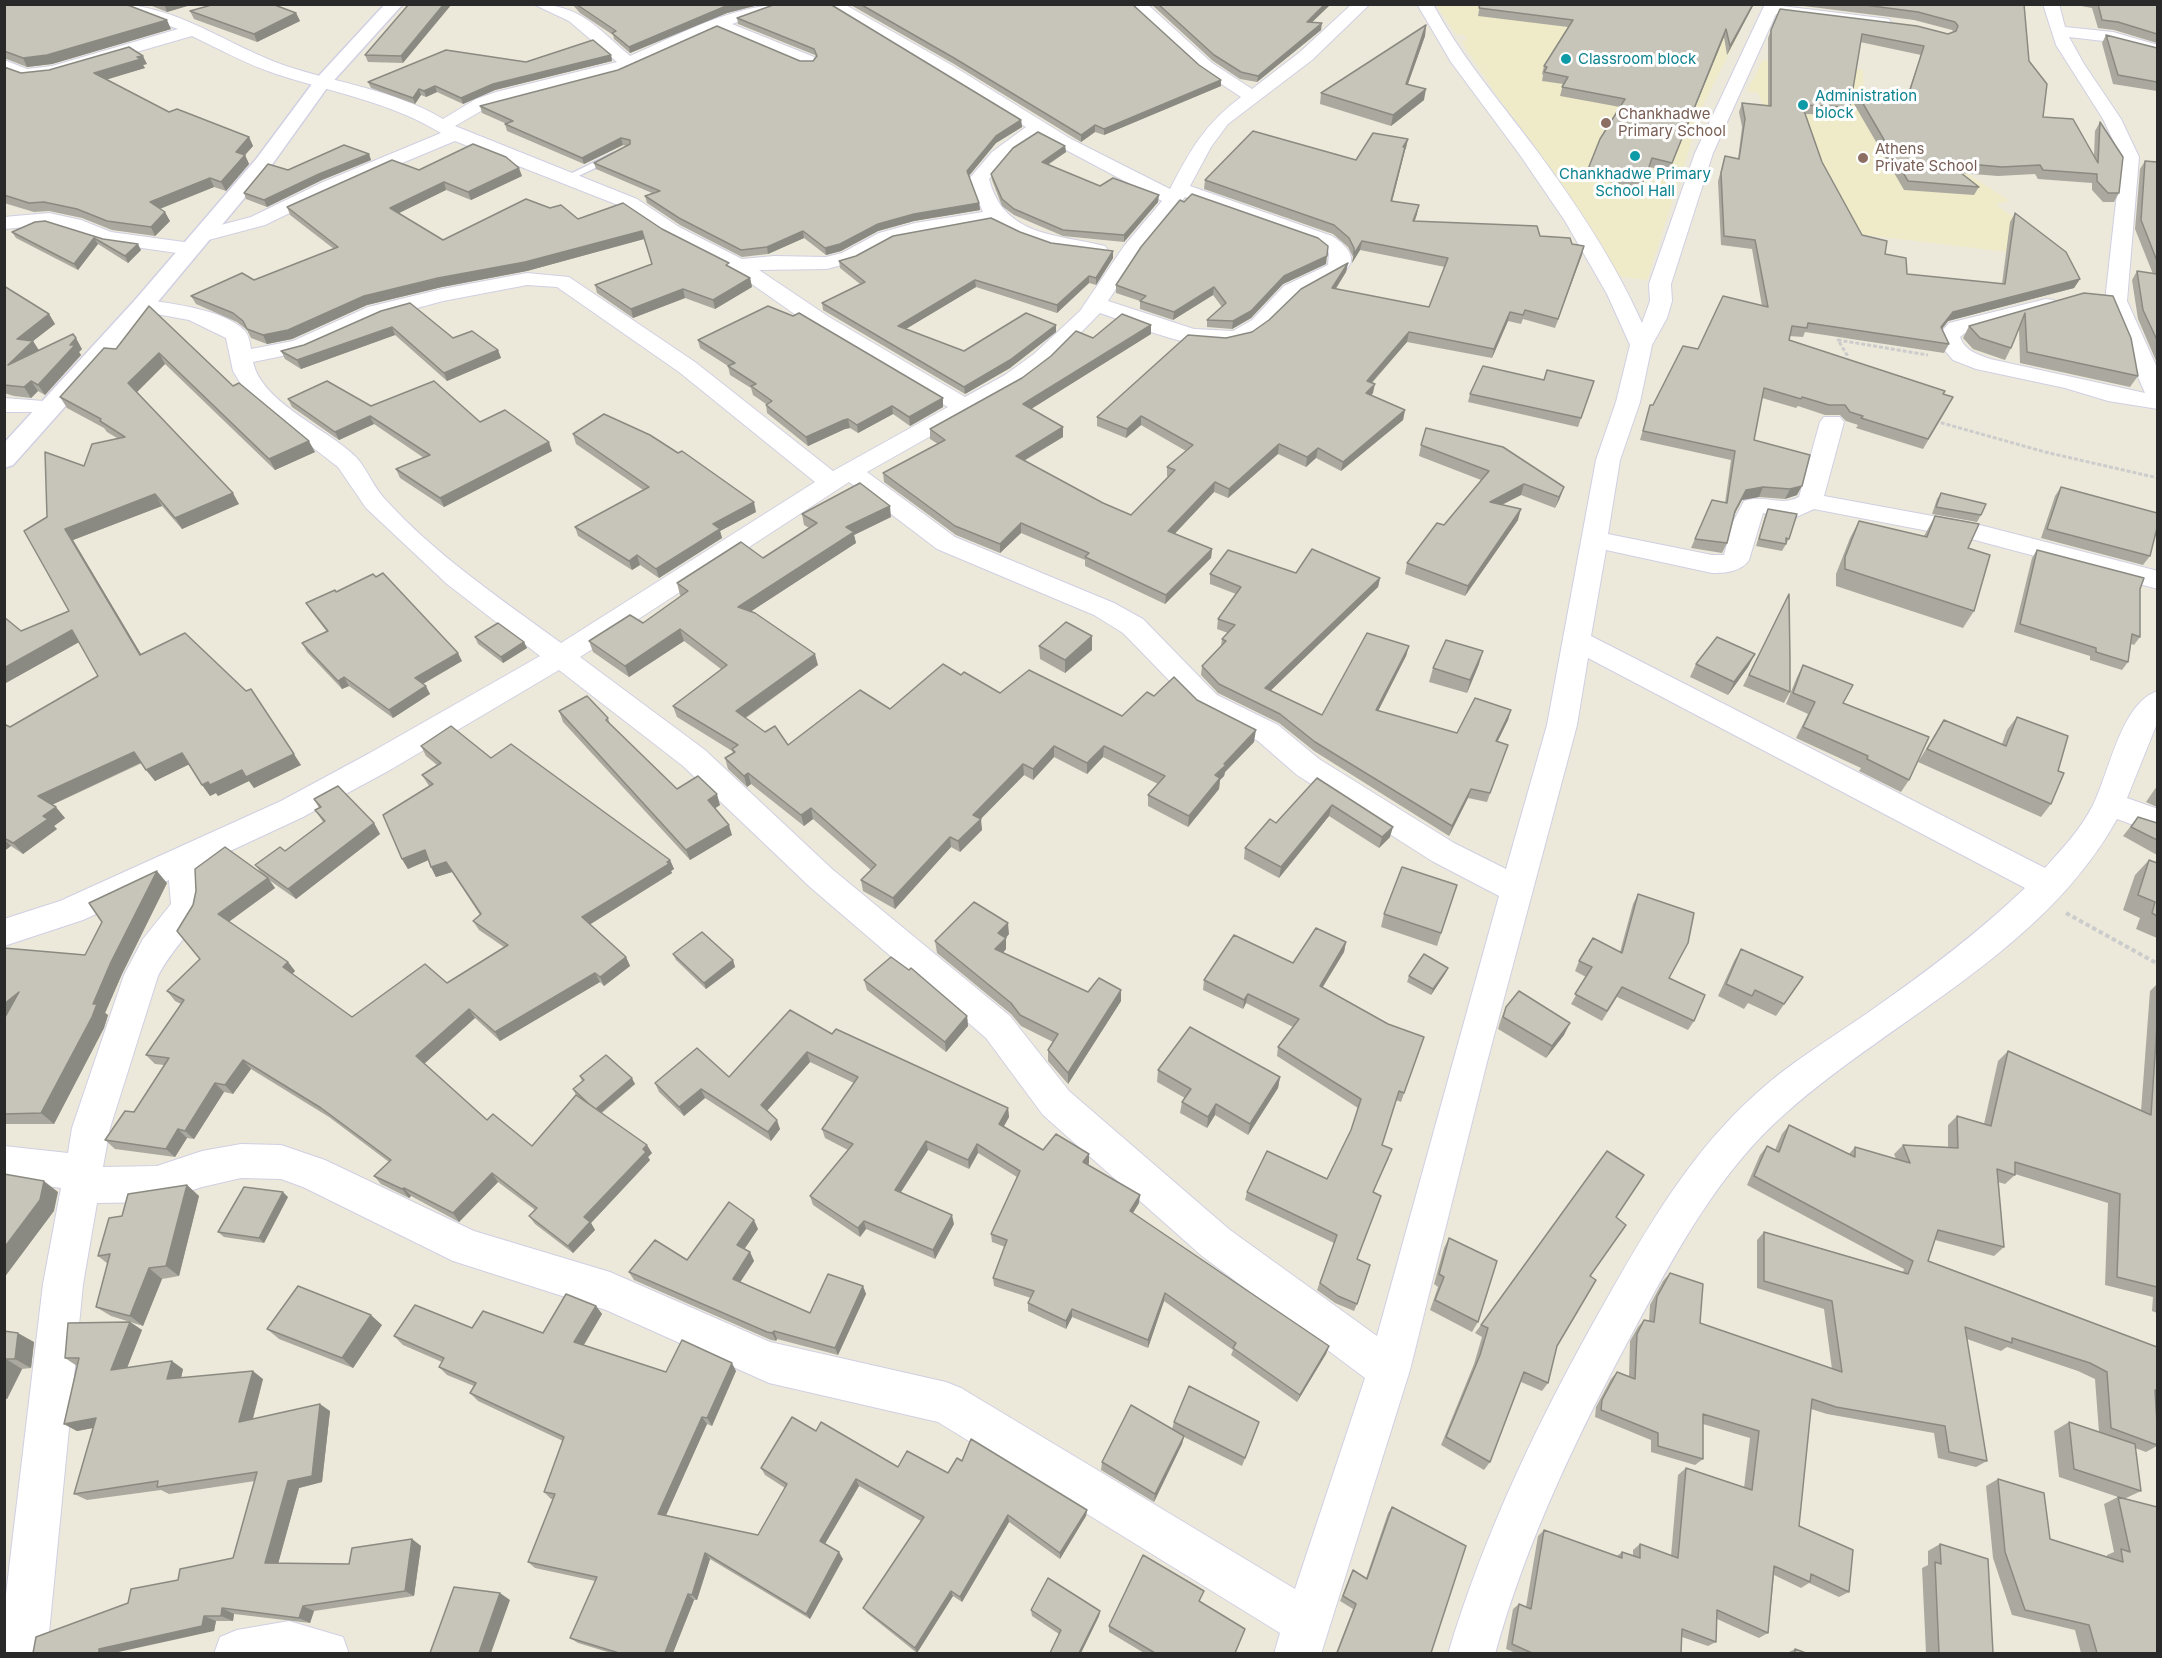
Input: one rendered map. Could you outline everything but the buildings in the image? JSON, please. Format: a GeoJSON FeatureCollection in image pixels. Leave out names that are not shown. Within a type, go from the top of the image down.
{"type":"FeatureCollection","features":[{"type":"Feature","properties":{"kind":"street"},"geometry":{"type":"LineString","coordinates":[[121,4],[193,30],[256,61],[321,84],[358,92],[404,108],[449,130],[630,203],[672,231],[739,266],[821,322],[964,406]]}},
{"type":"Feature","properties":{"kind":"street"},"geometry":{"type":"LineString","coordinates":[[4,460],[49,406],[196,243],[264,162],[321,84],[396,4]]}},
{"type":"Feature","properties":{"kind":"street"},"geometry":{"type":"LineString","coordinates":[[541,4],[575,18],[629,64]]}},
{"type":"Feature","properties":{"kind":"street"},"geometry":{"type":"LineString","coordinates":[[4,222],[49,219],[74,224],[107,237],[196,243],[258,221],[449,130],[482,103],[502,96],[591,76],[629,64],[717,24],[782,4]]}},
{"type":"Feature","properties":{"kind":"street"},"geometry":{"type":"LineString","coordinates":[[832,4],[1105,165],[1177,194],[1325,240],[1336,248],[1340,256],[1338,265],[1331,273],[1292,290],[1261,326],[1245,335],[1224,339],[1203,338],[1096,304]]}},
{"type":"Feature","properties":{"kind":"street"},"geometry":{"type":"LineString","coordinates":[[1136,4],[1212,73],[1233,88],[1254,97]]}},
{"type":"Feature","properties":{"kind":"street"},"geometry":{"type":"LineString","coordinates":[[4,933],[71,911],[292,809],[462,715],[561,656],[841,477],[1013,380],[1066,338],[1096,304],[1131,250],[1177,194],[1202,146],[1222,120],[1306,56],[1362,4]]}},
{"type":"Feature","properties":{"kind":"street"},"geometry":{"type":"LineString","coordinates":[[1425,4],[1463,69],[1528,153],[1602,263],[1626,309],[1641,345]]}},
{"type":"Feature","properties":{"kind":"street"},"geometry":{"type":"LineString","coordinates":[[2051,4],[2059,31],[2083,80],[2126,143],[2130,157],[2118,253],[2106,300],[2157,397]]}},
{"type":"Feature","properties":{"kind":"street"},"geometry":{"type":"LineString","coordinates":[[4,1163],[83,1179],[157,1184],[202,1169],[241,1161],[280,1162],[312,1172],[467,1248],[610,1292],[769,1362],[946,1404],[1302,1638],[1389,1370],[1469,1062],[1562,725],[1575,639],[1608,460],[1628,402],[1641,345],[1656,318],[1661,301],[1660,284],[1704,153],[1772,7],[1897,24]]}},
{"type":"Feature","properties":{"kind":"street"},"geometry":{"type":"LineString","coordinates":[[166,19],[195,12]]}},
{"type":"Feature","properties":{"kind":"street"},"geometry":{"type":"LineString","coordinates":[[717,24],[807,61]]}},
{"type":"Feature","properties":{"kind":"street"},"geometry":{"type":"LineString","coordinates":[[5,55],[25,74],[53,71],[193,30]]}},
{"type":"Feature","properties":{"kind":"street"},"geometry":{"type":"LineString","coordinates":[[2059,31],[2113,37],[2157,50]]}},
{"type":"Feature","properties":{"kind":"street"},"geometry":{"type":"LineString","coordinates":[[1038,127],[1005,148],[979,179],[983,196],[995,215],[1026,232],[1066,246],[1096,250],[1131,250]]}},
{"type":"Feature","properties":{"kind":"street"},"geometry":{"type":"LineString","coordinates":[[739,266],[774,262],[827,263],[849,257],[886,237],[915,229],[958,224],[995,215]]}},
{"type":"Feature","properties":{"kind":"street"},"geometry":{"type":"LineString","coordinates":[[240,358],[299,346],[376,312],[442,295],[527,279],[562,281],[841,477],[946,543],[1104,609],[1134,626],[1207,702],[1268,733],[1308,767],[1443,852],[1517,890]]}},
{"type":"Feature","properties":{"kind":"street"},"geometry":{"type":"LineString","coordinates":[[2066,299],[1957,328],[1948,336],[1952,346],[1961,355],[1984,364],[2070,381],[2108,394],[2157,402]]}},
{"type":"Feature","properties":{"kind":"street"},"geometry":{"type":"LineString","coordinates":[[142,305],[195,315],[227,328],[237,336],[240,358],[252,384],[280,411],[347,462],[375,503],[456,578],[694,758],[821,878],[998,1027],[1056,1102],[1216,1243],[1389,1370]]}},
{"type":"Feature","properties":{"kind":"street"},"geometry":{"type":"LineString","coordinates":[[4,405],[49,406]]}},
{"type":"Feature","properties":{"kind":"street"},"geometry":{"type":"LineString","coordinates":[[1810,501],[1832,422]]}},
{"type":"Feature","properties":{"kind":"street"},"geometry":{"type":"LineString","coordinates":[[1594,539],[1712,564],[1726,564],[1736,560],[1746,522],[1753,507],[1759,505],[1792,511],[1810,501],[1976,532],[2157,580]]}},
{"type":"Feature","properties":{"kind":"street"},"geometry":{"type":"LineString","coordinates":[[1575,639],[2043,891]]}},
{"type":"Feature","properties":{"kind":"street"},"geometry":{"type":"LineString","coordinates":[[1471,1653],[1504,1550],[1554,1438],[1649,1261],[1697,1187],[1731,1142],[1772,1102],[1998,933],[2043,891],[2083,846],[2109,804],[2144,714],[2157,701]]}},
{"type":"Feature","properties":{"kind":"street"},"geometry":{"type":"LineString","coordinates":[[2109,804],[2157,822]]}},
{"type":"Feature","properties":{"kind":"street"},"geometry":{"type":"LineString","coordinates":[[23,1653],[63,1284],[91,1128],[141,975],[155,949],[175,926],[187,905],[188,885],[180,860]]}},
{"type":"Feature","properties":{"kind":"street"},"geometry":{"type":"LineString","coordinates":[[237,1653],[289,1645],[326,1653]]}},
{"type":"Feature","properties":{"kind":"lane"},"geometry":{"type":"LineString","coordinates":[[567,178],[627,149]]}},
{"type":"Feature","properties":{"kind":"path"},"geometry":{"type":"LineString","coordinates":[[1848,364],[1847,355],[1838,340],[1940,357],[1961,355]]}},
{"type":"Feature","properties":{"kind":"path"},"geometry":{"type":"LineString","coordinates":[[1935,421],[2020,447],[2157,478]]}},
{"type":"Feature","properties":{"kind":"path"},"geometry":{"type":"LineString","coordinates":[[2043,891],[2157,964]]}},
{"type":"Feature","properties":{"kind":"shaded area","name":"Chankhadwe Primary School"},"geometry":{"type":"Polygon","coordinates":[[[1436,5],[1687,5],[1738,36],[1704,103],[1647,280],[1616,276],[1461,41],[1467,40],[1464,35],[1456,34],[1436,5]]]}},
{"type":"Feature","properties":{"kind":"shaded area","name":"Athens Private School"},"geometry":{"type":"Polygon","coordinates":[[[1763,60],[1863,70],[1864,101],[1948,162],[2010,201],[1995,204],[2073,260],[1808,228],[1758,93],[1747,91],[1763,60]]]}},
{"type":"Feature","properties":{"kind":"place","name":"Classroom block"},"geometry":{"type":"Point","coordinates":[1566,59]}},
{"type":"Feature","properties":{"kind":"place","name":"Administration block"},"geometry":{"type":"Point","coordinates":[1803,105]}},
{"type":"Feature","properties":{"kind":"place","name":"Chankhadwe Primary School"},"geometry":{"type":"Point","coordinates":[1606,123]}},
{"type":"Feature","properties":{"kind":"place","name":"Chankhadwe Primary School Hall"},"geometry":{"type":"Point","coordinates":[1635,156]}},
{"type":"Feature","properties":{"kind":"place","name":"Athens Private School"},"geometry":{"type":"Point","coordinates":[1863,158]}}]}
